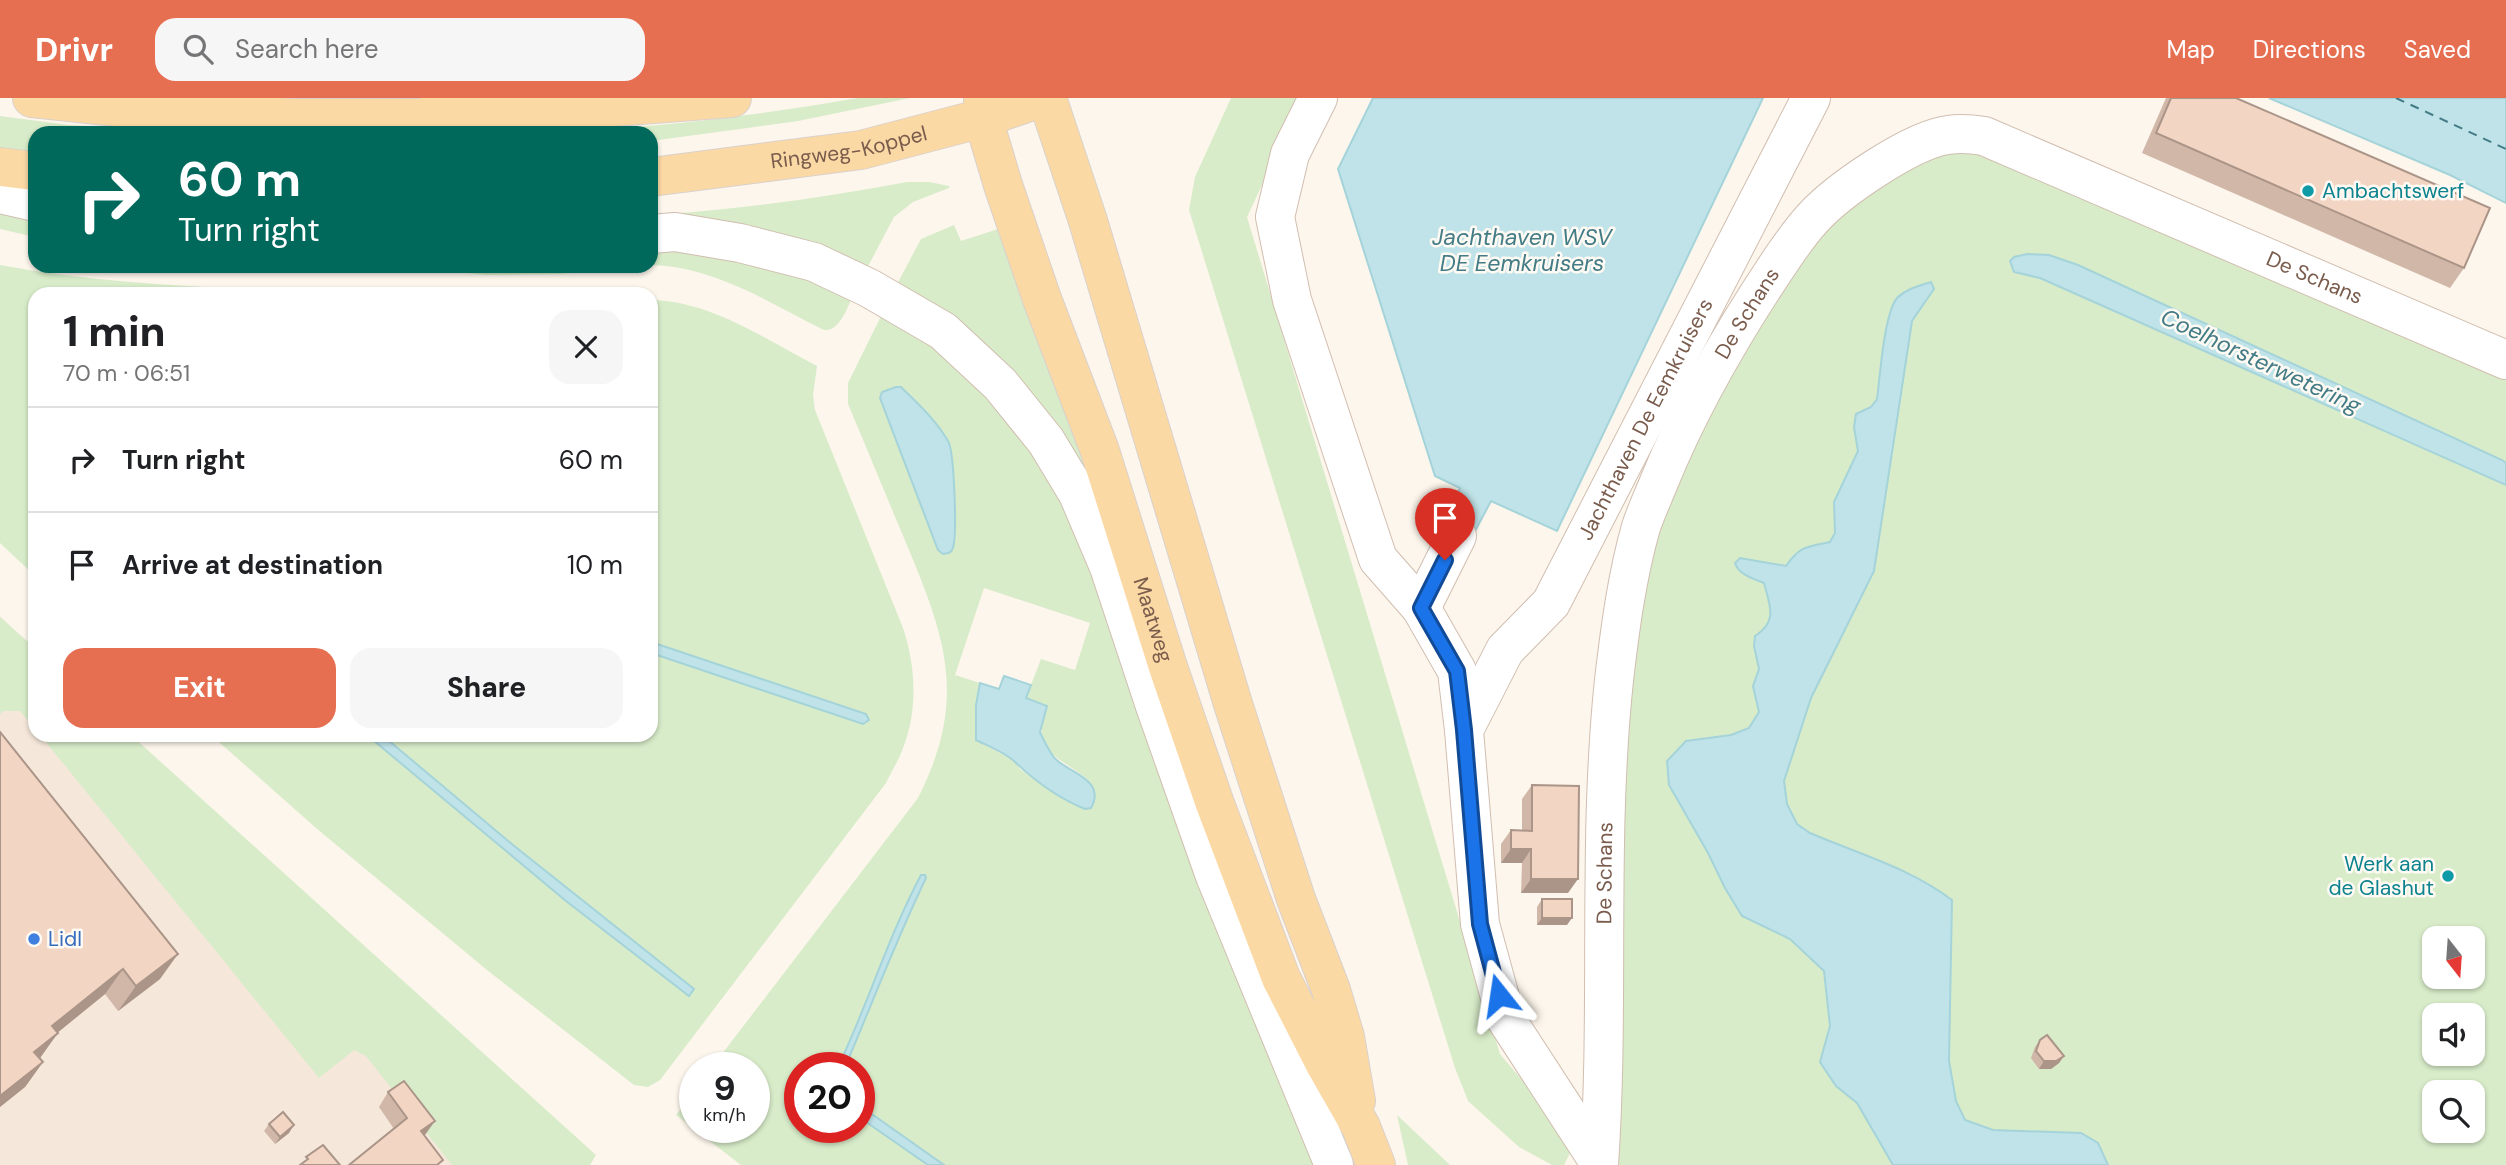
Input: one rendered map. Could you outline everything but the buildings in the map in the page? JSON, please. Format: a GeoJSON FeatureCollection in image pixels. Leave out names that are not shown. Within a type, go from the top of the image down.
{"type":"FeatureCollection","features":[{"type":"Feature","properties":{"kind":"main road"},"geometry":{"type":"LineString","coordinates":[[32,98],[145,110],[296,118],[421,117],[574,110],[732,98]]}},
{"type":"Feature","properties":{"kind":"main road","name":"Ringweg-Koppel"},"geometry":{"type":"LineString","coordinates":[[658,176],[861,150],[983,108],[1041,98]]}},
{"type":"Feature","properties":{"kind":"main road","name":"Maatweg"},"geometry":{"type":"LineString","coordinates":[[1047,98],[1092,234],[1241,730],[1296,899],[1331,990],[1345,1037],[1361,1127]]}},
{"type":"Feature","properties":{"kind":"main road","name":"Maatweg"},"geometry":{"type":"LineString","coordinates":[[983,108],[1003,185],[1108,477],[1168,667],[1219,816],[1281,978],[1361,1127],[1376,1165]]}},
{"type":"Feature","properties":{"kind":"main road"},"geometry":{"type":"LineString","coordinates":[[0,167],[28,170]]}},
{"type":"Feature","properties":{"kind":"street"},"geometry":{"type":"LineString","coordinates":[[1318,98],[1290,154],[1275,217],[1293,300],[1378,559],[1421,608],[1457,671],[1480,924],[1506,1019],[1599,1164]]}},
{"type":"Feature","properties":{"kind":"street","name":"Jachthaven De Eemkruisers"},"geometry":{"type":"LineString","coordinates":[[1464,730],[1505,650],[1551,603],[1811,98]]}},
{"type":"Feature","properties":{"kind":"street","name":"De Schans"},"geometry":{"type":"LineString","coordinates":[[1599,1164],[1602,1110],[1604,842],[1609,731],[1620,627],[1641,526],[1674,444],[1747,311],[1799,234],[1827,205],[1844,191],[1928,140],[1964,133],[1984,136],[2506,360]]}},
{"type":"Feature","properties":{"kind":"street"},"geometry":{"type":"LineString","coordinates":[[0,194],[28,200]]}},
{"type":"Feature","properties":{"kind":"street","name":"Maatweg"},"geometry":{"type":"LineString","coordinates":[[658,233],[675,232],[740,243],[814,262],[869,288],[943,331],[1000,384],[1046,441],[1078,494],[1110,567],[1155,706],[1215,876],[1334,1165]]}},
{"type":"Feature","properties":{"kind":"street"},"geometry":{"type":"LineString","coordinates":[[1421,608],[1457,536]]}},
{"type":"Feature","properties":{"kind":"shaded area"},"geometry":{"type":"Polygon","coordinates":[[[0,616],[28,644],[28,742],[126,742],[550,1165],[0,1165],[0,616]]]}},
{"type":"Feature","properties":{"kind":"green space"},"geometry":{"type":"Polygon","coordinates":[[[858,98],[910,98],[798,121],[658,140],[658,126],[644,126],[702,120],[858,98]]]}},
{"type":"Feature","properties":{"kind":"green space"},"geometry":{"type":"Polygon","coordinates":[[[1231,98],[1303,98],[1247,217],[1500,1054],[1538,1099],[1577,1121],[1570,1153],[1564,1165],[1552,1165],[1519,1147],[1468,1101],[1455,1068],[1189,210],[1195,177],[1231,98]]]}},
{"type":"Feature","properties":{"kind":"green space"},"geometry":{"type":"Polygon","coordinates":[[[0,116],[85,126],[28,126],[28,151],[0,148],[0,116]]]}},
{"type":"Feature","properties":{"kind":"green space"},"geometry":{"type":"Polygon","coordinates":[[[1962,148],[2506,371],[2506,463],[2077,265],[2046,256],[2014,257],[2014,272],[2040,278],[2506,485],[2506,1165],[2108,1165],[2098,1143],[2081,1134],[1993,1130],[1965,1120],[1956,1101],[1949,1061],[1951,900],[1810,833],[1797,824],[1787,804],[1784,781],[1811,698],[1874,571],[1912,321],[1933,289],[1884,339],[1877,399],[1854,427],[1858,451],[1834,502],[1835,533],[1830,542],[1804,548],[1795,554],[1786,566],[1740,558],[1751,579],[1764,583],[1770,606],[1770,619],[1755,636],[1754,646],[1759,669],[1753,686],[1760,712],[1749,728],[1731,735],[1686,741],[1669,785],[1742,916],[1790,939],[1824,971],[1830,1026],[1820,1062],[1836,1086],[1857,1103],[1893,1165],[1610,1165],[1630,601],[1700,429],[1807,242],[1916,161],[1962,148]]]}},
{"type":"Feature","properties":{"kind":"green space"},"geometry":{"type":"Polygon","coordinates":[[[907,182],[929,182],[949,188],[913,202],[894,217],[865,272],[669,214],[729,209],[907,182]]]}},
{"type":"Feature","properties":{"kind":"green space"},"geometry":{"type":"Polygon","coordinates":[[[0,209],[28,215],[28,235],[0,229],[0,209]]]}},
{"type":"Feature","properties":{"kind":"green space"},"geometry":{"type":"Polygon","coordinates":[[[954,225],[961,241],[998,229],[1103,491],[895,288],[921,239],[954,225]]]}},
{"type":"Feature","properties":{"kind":"green space"},"geometry":{"type":"Polygon","coordinates":[[[658,249],[746,258],[854,294],[839,323],[830,330],[824,330],[719,279],[675,267],[658,266],[658,249]]]}},
{"type":"Feature","properties":{"kind":"green space"},"geometry":{"type":"Polygon","coordinates":[[[0,265],[28,270],[28,273],[208,287],[28,287],[28,569],[0,543],[0,265]]]}},
{"type":"Feature","properties":{"kind":"green space"},"geometry":{"type":"Polygon","coordinates":[[[464,273],[570,273],[561,274],[464,273]]]}},
{"type":"Feature","properties":{"kind":"green space"},"geometry":{"type":"Polygon","coordinates":[[[658,301],[695,307],[716,314],[817,366],[813,395],[815,410],[903,628],[911,658],[914,688],[908,734],[886,783],[660,1080],[648,1087],[634,1085],[487,970],[316,828],[219,742],[375,742],[566,901],[693,989],[513,845],[390,742],[658,742],[658,301]]]}},
{"type":"Feature","properties":{"kind":"green space"},"geometry":{"type":"Polygon","coordinates":[[[884,310],[912,327],[986,389],[1066,500],[1320,1165],[741,1165],[712,1143],[770,1143],[770,1052],[723,1052],[918,798],[934,762],[943,729],[947,697],[945,667],[931,606],[848,404],[848,383],[884,310]],[[984,588],[955,675],[980,683],[976,705],[976,740],[1015,761],[1020,769],[1049,790],[1088,809],[1093,806],[1094,795],[1090,783],[1049,750],[1042,732],[1043,718],[1026,698],[1041,659],[1075,670],[1090,623],[984,588]]]}},
{"type":"Feature","properties":{"kind":"green space"},"geometry":{"type":"Polygon","coordinates":[[[0,617],[28,642],[28,721],[20,711],[3,711],[0,714],[0,617]]]}},
{"type":"Feature","properties":{"kind":"green space"},"geometry":{"type":"Polygon","coordinates":[[[46,742],[139,742],[596,1155],[590,1165],[452,1165],[366,1056],[354,1050],[319,1078],[46,742]]]}},
{"type":"Feature","properties":{"kind":"green space"},"geometry":{"type":"Polygon","coordinates":[[[1397,1115],[1450,1165],[1408,1165],[1397,1115]]]}},
{"type":"Feature","properties":{"kind":"water","name":"Jachthaven WSV DE Eemkruisers"},"geometry":{"type":"Polygon","coordinates":[[[1373,98],[1763,98],[1557,531],[1491,501],[1472,537],[1443,522],[1460,488],[1435,476],[1338,169],[1373,98]]]}},
{"type":"Feature","properties":{"kind":"water"},"geometry":{"type":"Polygon","coordinates":[[[2269,98],[2506,98],[2506,203],[2450,175],[2269,98]]]}},
{"type":"Feature","properties":{"kind":"water","name":"Coelhorsterwetering"},"geometry":{"type":"Polygon","coordinates":[[[2027,254],[2049,255],[2078,265],[2502,460],[2506,463],[2506,485],[2040,278],[2014,272],[2010,261],[2014,257],[2027,254]]]}},
{"type":"Feature","properties":{"kind":"water"},"geometry":{"type":"Polygon","coordinates":[[[1931,282],[1934,289],[1912,321],[1874,571],[1811,698],[1784,781],[1787,804],[1797,824],[1810,833],[1902,870],[1952,900],[1949,1061],[1956,1101],[1965,1120],[1993,1130],[2081,1133],[2098,1143],[2108,1165],[1893,1165],[1857,1103],[1836,1086],[1820,1062],[1830,1026],[1824,971],[1790,939],[1742,916],[1669,785],[1667,761],[1686,741],[1731,735],[1749,728],[1759,712],[1753,686],[1759,669],[1754,646],[1755,636],[1770,619],[1770,606],[1764,583],[1743,573],[1735,563],[1740,558],[1786,566],[1804,548],[1830,542],[1835,533],[1834,502],[1858,451],[1854,427],[1856,414],[1871,407],[1877,399],[1886,331],[1893,306],[1904,292],[1931,282]]]}},
{"type":"Feature","properties":{"kind":"water"},"geometry":{"type":"Polygon","coordinates":[[[901,387],[920,406],[948,441],[952,460],[955,513],[954,543],[948,553],[943,554],[938,550],[880,398],[882,392],[901,387]]]}},
{"type":"Feature","properties":{"kind":"water"},"geometry":{"type":"Polygon","coordinates":[[[658,644],[866,714],[869,720],[863,724],[658,655],[658,644]]]}},
{"type":"Feature","properties":{"kind":"water"},"geometry":{"type":"Polygon","coordinates":[[[1004,676],[1031,685],[1026,698],[1047,706],[1040,732],[1053,756],[1082,776],[1094,789],[1095,798],[1091,808],[1075,805],[1056,794],[1007,756],[976,740],[976,705],[980,683],[999,689],[1004,676]]]}},
{"type":"Feature","properties":{"kind":"water"},"geometry":{"type":"Polygon","coordinates":[[[375,742],[390,742],[513,845],[694,989],[689,996],[566,901],[375,742]]]}},
{"type":"Feature","properties":{"kind":"water"},"geometry":{"type":"Polygon","coordinates":[[[921,875],[925,875],[851,1052],[845,1052],[859,1019],[898,922],[921,875]]]}},
{"type":"Feature","properties":{"kind":"water"},"geometry":{"type":"Polygon","coordinates":[[[875,1116],[944,1165],[928,1165],[875,1128],[875,1116]]]}},
{"type":"Feature","properties":{"kind":"ferry route"},"geometry":{"type":"LineString","coordinates":[[2396,98],[2506,149]]}},
{"type":"Feature","properties":{"kind":"place","name":"Ambachtswerf"},"geometry":{"type":"Point","coordinates":[2308,191]}},
{"type":"Feature","properties":{"kind":"place","name":"Werk aan de Glashut"},"geometry":{"type":"Point","coordinates":[2448,876]}},
{"type":"Feature","properties":{"kind":"place","name":"Lidl"},"geometry":{"type":"Point","coordinates":[34,939]}},
{"type":"Feature","properties":{"kind":"route"},"geometry":{"type":"LineString","coordinates":[[1445,560],[1421,608],[1457,671],[1480,924],[1499,995]]}}]}
